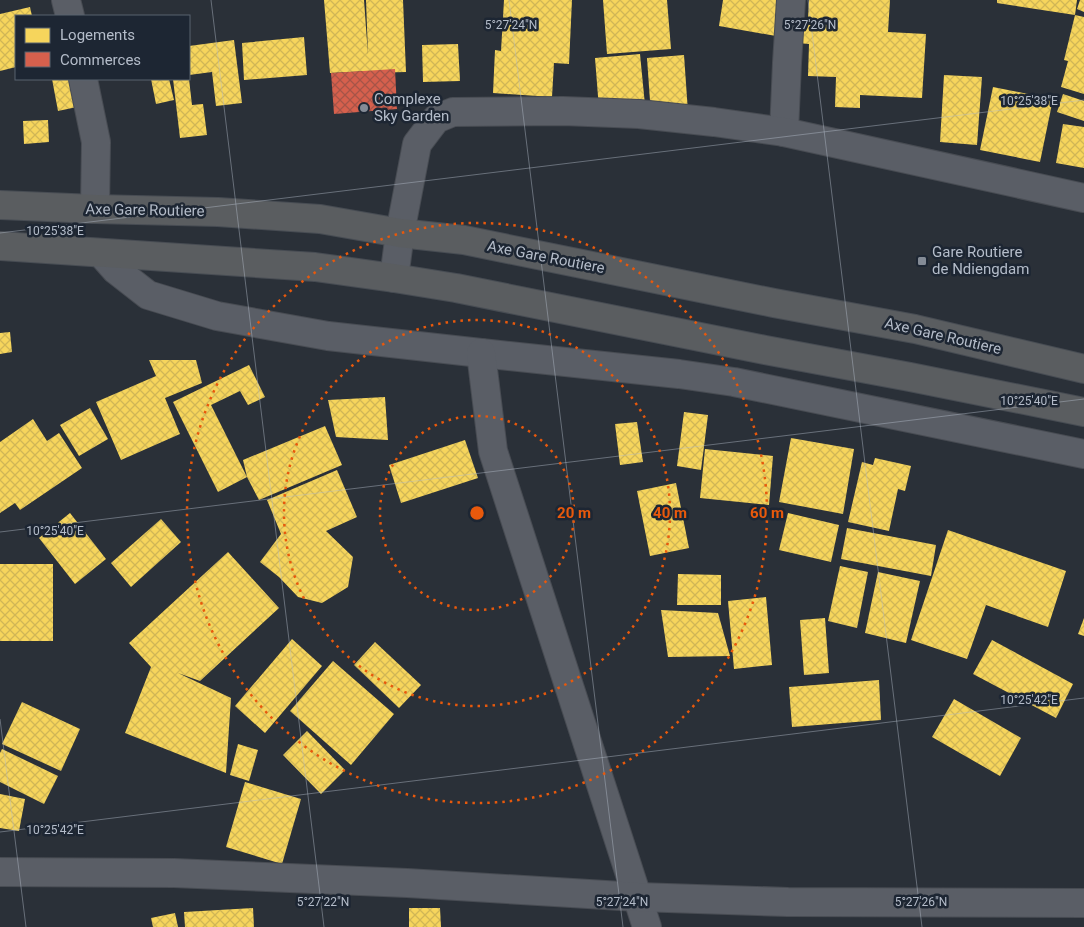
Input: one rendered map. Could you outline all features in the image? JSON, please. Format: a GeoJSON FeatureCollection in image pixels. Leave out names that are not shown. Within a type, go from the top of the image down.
{"type":"FeatureCollection","features":[{"type":"Feature","properties":{"kind":"highway","name":"Axe Gare Routiere"},"geometry":{"type":"LineString","coordinates":[[0,205],[218,212],[320,219],[400,233],[464,240],[774,303],[915,329],[1084,369]]}},
{"type":"Feature","properties":{"kind":"highway"},"geometry":{"type":"LineString","coordinates":[[0,246],[315,266],[394,278],[456,288],[1084,412]]}},
{"type":"Feature","properties":{"kind":"street"},"geometry":{"type":"LineString","coordinates":[[66,0],[70,15]]}},
{"type":"Feature","properties":{"kind":"street"},"geometry":{"type":"LineString","coordinates":[[784,132],[791,0]]}},
{"type":"Feature","properties":{"kind":"street"},"geometry":{"type":"LineString","coordinates":[[82,80],[96,142],[95,209]]}},
{"type":"Feature","properties":{"kind":"street"},"geometry":{"type":"LineString","coordinates":[[394,278],[400,233],[418,144],[436,119],[453,112],[563,110],[639,114],[714,122],[784,132],[1084,198]]}},
{"type":"Feature","properties":{"kind":"street"},"geometry":{"type":"LineString","coordinates":[[101,253],[116,270],[148,295],[216,316],[328,336],[679,374],[734,382],[1084,454]]}},
{"type":"Feature","properties":{"kind":"street"},"geometry":{"type":"LineString","coordinates":[[481,353],[493,451],[647,927]]}},
{"type":"Feature","properties":{"kind":"street"},"geometry":{"type":"LineString","coordinates":[[0,872],[193,874],[407,883],[638,897],[788,902],[1084,903]]}},
{"type":"Feature","properties":{"kind":"building: Logements"},"geometry":{"type":"Polygon","coordinates":[[[324,0],[364,0],[368,55],[366,0],[403,0],[406,72],[330,73],[324,0]]]}},
{"type":"Feature","properties":{"kind":"building: Logements"},"geometry":{"type":"Polygon","coordinates":[[[504,0],[572,0],[569,64],[554,63],[552,97],[493,93],[495,50],[501,51],[504,0]]]}},
{"type":"Feature","properties":{"kind":"building: Logements"},"geometry":{"type":"Polygon","coordinates":[[[603,0],[667,0],[671,49],[607,54],[603,0]]]}},
{"type":"Feature","properties":{"kind":"building: Logements"},"geometry":{"type":"Polygon","coordinates":[[[723,0],[783,0],[776,36],[719,26],[723,0]]]}},
{"type":"Feature","properties":{"kind":"building: Logements"},"geometry":{"type":"Polygon","coordinates":[[[809,0],[890,0],[888,32],[926,34],[922,98],[860,95],[860,108],[835,107],[836,77],[808,76],[809,44],[796,43],[797,18],[808,19],[809,0]]]}},
{"type":"Feature","properties":{"kind":"building: Logements"},"geometry":{"type":"Polygon","coordinates":[[[997,0],[1077,0],[1075,15],[997,3],[997,0]]]}},
{"type":"Feature","properties":{"kind":"building: Logements"},"geometry":{"type":"Polygon","coordinates":[[[1080,0],[1084,0],[1084,12],[1077,9],[1080,0]]]}},
{"type":"Feature","properties":{"kind":"building: Logements"},"geometry":{"type":"Polygon","coordinates":[[[30,7],[32,15],[15,15],[15,67],[0,71],[0,14],[30,7]]]}},
{"type":"Feature","properties":{"kind":"building: Logements"},"geometry":{"type":"Polygon","coordinates":[[[1075,15],[1084,17],[1084,94],[1061,87],[1068,61],[1064,60],[1075,15]]]}},
{"type":"Feature","properties":{"kind":"building: Logements"},"geometry":{"type":"Polygon","coordinates":[[[304,37],[307,75],[244,80],[242,43],[304,37]]]}},
{"type":"Feature","properties":{"kind":"building: Logements"},"geometry":{"type":"Polygon","coordinates":[[[234,40],[242,103],[216,106],[212,72],[190,75],[190,46],[234,40]]]}},
{"type":"Feature","properties":{"kind":"building: Logements"},"geometry":{"type":"Polygon","coordinates":[[[458,44],[460,81],[423,82],[422,45],[458,44]]]}},
{"type":"Feature","properties":{"kind":"building: Logements"},"geometry":{"type":"Polygon","coordinates":[[[640,54],[645,105],[599,109],[595,58],[640,54]]]}},
{"type":"Feature","properties":{"kind":"building: Logements"},"geometry":{"type":"Polygon","coordinates":[[[684,55],[688,112],[651,115],[647,58],[684,55]]]}},
{"type":"Feature","properties":{"kind":"building: Logements"},"geometry":{"type":"Polygon","coordinates":[[[944,75],[982,77],[977,145],[940,142],[944,75]]]}},
{"type":"Feature","properties":{"kind":"building: Logements"},"geometry":{"type":"Polygon","coordinates":[[[52,80],[71,80],[77,107],[58,111],[52,80]]]}},
{"type":"Feature","properties":{"kind":"building: Logements"},"geometry":{"type":"Polygon","coordinates":[[[151,80],[169,80],[174,100],[156,104],[151,80]]]}},
{"type":"Feature","properties":{"kind":"building: Logements"},"geometry":{"type":"Polygon","coordinates":[[[173,80],[189,80],[192,105],[203,104],[207,135],[180,138],[173,80]]]}},
{"type":"Feature","properties":{"kind":"building: Logements"},"geometry":{"type":"Polygon","coordinates":[[[993,87],[1053,99],[1040,162],[980,150],[993,87]]]}},
{"type":"Feature","properties":{"kind":"building: Logements"},"geometry":{"type":"Polygon","coordinates":[[[1063,94],[1084,101],[1084,121],[1057,112],[1063,94]]]}},
{"type":"Feature","properties":{"kind":"building: Logements"},"geometry":{"type":"Polygon","coordinates":[[[48,120],[49,142],[24,144],[23,121],[48,120]]]}},
{"type":"Feature","properties":{"kind":"building: Logements"},"geometry":{"type":"Polygon","coordinates":[[[1063,124],[1084,127],[1084,168],[1056,163],[1063,124]]]}},
{"type":"Feature","properties":{"kind":"building: Logements"},"geometry":{"type":"Polygon","coordinates":[[[10,332],[12,352],[0,354],[0,333],[10,332]]]}},
{"type":"Feature","properties":{"kind":"building: Logements"},"geometry":{"type":"Polygon","coordinates":[[[149,360],[196,360],[202,383],[165,398],[180,434],[121,460],[96,402],[156,376],[149,360]]]}},
{"type":"Feature","properties":{"kind":"building: Logements"},"geometry":{"type":"Polygon","coordinates":[[[249,365],[265,397],[248,405],[240,391],[211,405],[247,477],[218,492],[173,402],[249,365]]]}},
{"type":"Feature","properties":{"kind":"building: Logements"},"geometry":{"type":"Polygon","coordinates":[[[385,397],[388,440],[336,437],[328,400],[385,397]]]}},
{"type":"Feature","properties":{"kind":"building: Logements"},"geometry":{"type":"Polygon","coordinates":[[[90,408],[108,439],[79,456],[60,425],[90,408]]]}},
{"type":"Feature","properties":{"kind":"building: Logements"},"geometry":{"type":"Polygon","coordinates":[[[684,412],[708,415],[701,470],[677,466],[684,412]]]}},
{"type":"Feature","properties":{"kind":"building: Logements"},"geometry":{"type":"Polygon","coordinates":[[[33,419],[47,441],[59,433],[82,468],[20,510],[15,503],[0,513],[0,442],[33,419]]]}},
{"type":"Feature","properties":{"kind":"building: Logements"},"geometry":{"type":"Polygon","coordinates":[[[637,422],[643,462],[620,465],[615,424],[637,422]]]}},
{"type":"Feature","properties":{"kind":"building: Logements"},"geometry":{"type":"Polygon","coordinates":[[[325,426],[342,465],[259,500],[247,477],[243,460],[325,426]]]}},
{"type":"Feature","properties":{"kind":"building: Logements"},"geometry":{"type":"Polygon","coordinates":[[[791,438],[854,449],[843,514],[779,502],[791,438]]]}},
{"type":"Feature","properties":{"kind":"building: Logements"},"geometry":{"type":"Polygon","coordinates":[[[465,440],[478,478],[401,503],[389,465],[465,440]]]}},
{"type":"Feature","properties":{"kind":"building: Logements"},"geometry":{"type":"Polygon","coordinates":[[[705,449],[773,456],[769,505],[700,498],[705,449]]]}},
{"type":"Feature","properties":{"kind":"building: Logements"},"geometry":{"type":"Polygon","coordinates":[[[875,458],[911,466],[905,491],[898,489],[889,531],[848,522],[862,462],[873,465],[875,458]]]}},
{"type":"Feature","properties":{"kind":"building: Logements"},"geometry":{"type":"Polygon","coordinates":[[[337,470],[357,517],[326,531],[353,557],[348,587],[322,603],[298,597],[279,577],[260,562],[281,534],[267,500],[337,470]]]}},
{"type":"Feature","properties":{"kind":"building: Logements"},"geometry":{"type":"Polygon","coordinates":[[[676,483],[689,548],[650,556],[637,491],[676,483]]]}},
{"type":"Feature","properties":{"kind":"building: Logements"},"geometry":{"type":"Polygon","coordinates":[[[70,513],[106,559],[75,584],[39,538],[70,513]]]}},
{"type":"Feature","properties":{"kind":"building: Logements"},"geometry":{"type":"Polygon","coordinates":[[[788,513],[839,525],[831,562],[779,550],[788,513]]]}},
{"type":"Feature","properties":{"kind":"building: Logements"},"geometry":{"type":"Polygon","coordinates":[[[161,519],[181,542],[131,587],[111,563],[161,519]]]}},
{"type":"Feature","properties":{"kind":"building: Logements"},"geometry":{"type":"Polygon","coordinates":[[[847,528],[936,545],[931,576],[841,559],[847,528]]]}},
{"type":"Feature","properties":{"kind":"building: Logements"},"geometry":{"type":"Polygon","coordinates":[[[948,530],[1066,571],[1048,627],[986,605],[967,659],[911,640],[948,530]]]}},
{"type":"Feature","properties":{"kind":"building: Logements"},"geometry":{"type":"Polygon","coordinates":[[[228,552],[279,608],[200,681],[178,673],[231,698],[226,773],[125,733],[151,667],[129,643],[228,552]]]}},
{"type":"Feature","properties":{"kind":"building: Logements"},"geometry":{"type":"Polygon","coordinates":[[[0,564],[53,564],[53,641],[0,641],[0,564]]]}},
{"type":"Feature","properties":{"kind":"building: Logements"},"geometry":{"type":"Polygon","coordinates":[[[840,566],[868,572],[857,628],[828,621],[840,566]]]}},
{"type":"Feature","properties":{"kind":"building: Logements"},"geometry":{"type":"Polygon","coordinates":[[[878,572],[920,581],[906,643],[865,633],[878,572]]]}},
{"type":"Feature","properties":{"kind":"building: Logements"},"geometry":{"type":"Polygon","coordinates":[[[678,574],[721,575],[721,605],[677,605],[678,574]]]}},
{"type":"Feature","properties":{"kind":"building: Logements"},"geometry":{"type":"Polygon","coordinates":[[[766,597],[772,665],[734,669],[728,601],[766,597]]]}},
{"type":"Feature","properties":{"kind":"building: Logements"},"geometry":{"type":"Polygon","coordinates":[[[661,610],[718,613],[730,656],[668,657],[661,610]]]}},
{"type":"Feature","properties":{"kind":"building: Logements"},"geometry":{"type":"Polygon","coordinates":[[[825,618],[829,673],[804,675],[800,620],[825,618]]]}},
{"type":"Feature","properties":{"kind":"building: Logements"},"geometry":{"type":"Polygon","coordinates":[[[1084,618],[1084,636],[1078,634],[1084,618]]]}},
{"type":"Feature","properties":{"kind":"building: Logements"},"geometry":{"type":"Polygon","coordinates":[[[292,639],[322,666],[265,733],[235,706],[292,639]]]}},
{"type":"Feature","properties":{"kind":"building: Logements"},"geometry":{"type":"Polygon","coordinates":[[[992,640],[1073,684],[1056,718],[973,674],[992,640]]]}},
{"type":"Feature","properties":{"kind":"building: Logements"},"geometry":{"type":"Polygon","coordinates":[[[375,642],[421,685],[399,708],[354,665],[375,642]]]}},
{"type":"Feature","properties":{"kind":"building: Logements"},"geometry":{"type":"Polygon","coordinates":[[[333,661],[394,714],[351,765],[290,711],[333,661]]]}},
{"type":"Feature","properties":{"kind":"building: Logements"},"geometry":{"type":"Polygon","coordinates":[[[879,680],[881,720],[792,727],[789,687],[879,680]]]}},
{"type":"Feature","properties":{"kind":"building: Logements"},"geometry":{"type":"Polygon","coordinates":[[[954,699],[1021,738],[1000,776],[932,737],[954,699]]]}},
{"type":"Feature","properties":{"kind":"building: Logements"},"geometry":{"type":"Polygon","coordinates":[[[22,702],[80,729],[61,771],[2,744],[22,702]]]}},
{"type":"Feature","properties":{"kind":"building: Logements"},"geometry":{"type":"Polygon","coordinates":[[[307,731],[345,770],[321,794],[283,755],[307,731]]]}},
{"type":"Feature","properties":{"kind":"building: Logements"},"geometry":{"type":"Polygon","coordinates":[[[238,744],[258,750],[249,781],[230,775],[238,744]]]}},
{"type":"Feature","properties":{"kind":"building: Logements"},"geometry":{"type":"Polygon","coordinates":[[[2,749],[58,776],[44,804],[0,782],[0,753],[2,749]]]}},
{"type":"Feature","properties":{"kind":"building: Logements"},"geometry":{"type":"Polygon","coordinates":[[[245,782],[301,799],[282,864],[226,847],[245,782]]]}},
{"type":"Feature","properties":{"kind":"building: Logements"},"geometry":{"type":"Polygon","coordinates":[[[0,794],[25,799],[19,831],[0,828],[0,794]]]}},
{"type":"Feature","properties":{"kind":"building: Logements"},"geometry":{"type":"Polygon","coordinates":[[[253,908],[254,927],[185,927],[184,912],[253,908]]]}},
{"type":"Feature","properties":{"kind":"building: Logements"},"geometry":{"type":"Polygon","coordinates":[[[409,908],[440,908],[441,927],[409,927],[409,908]]]}},
{"type":"Feature","properties":{"kind":"building: Logements"},"geometry":{"type":"Polygon","coordinates":[[[175,913],[178,927],[153,927],[151,918],[175,913]]]}},
{"type":"Feature","properties":{"kind":"building: Commerces"},"geometry":{"type":"Polygon","coordinates":[[[395,69],[397,109],[334,114],[331,73],[395,69]]]}},
{"type":"Feature","properties":{"kind":"place","name":"Complexe Sky Garden"},"geometry":{"type":"Point","coordinates":[364,108]}},
{"type":"Feature","properties":{"kind":"place","name":"Gare Routiere de Ndiengdam"},"geometry":{"type":"Point","coordinates":[922,261]}}]}
